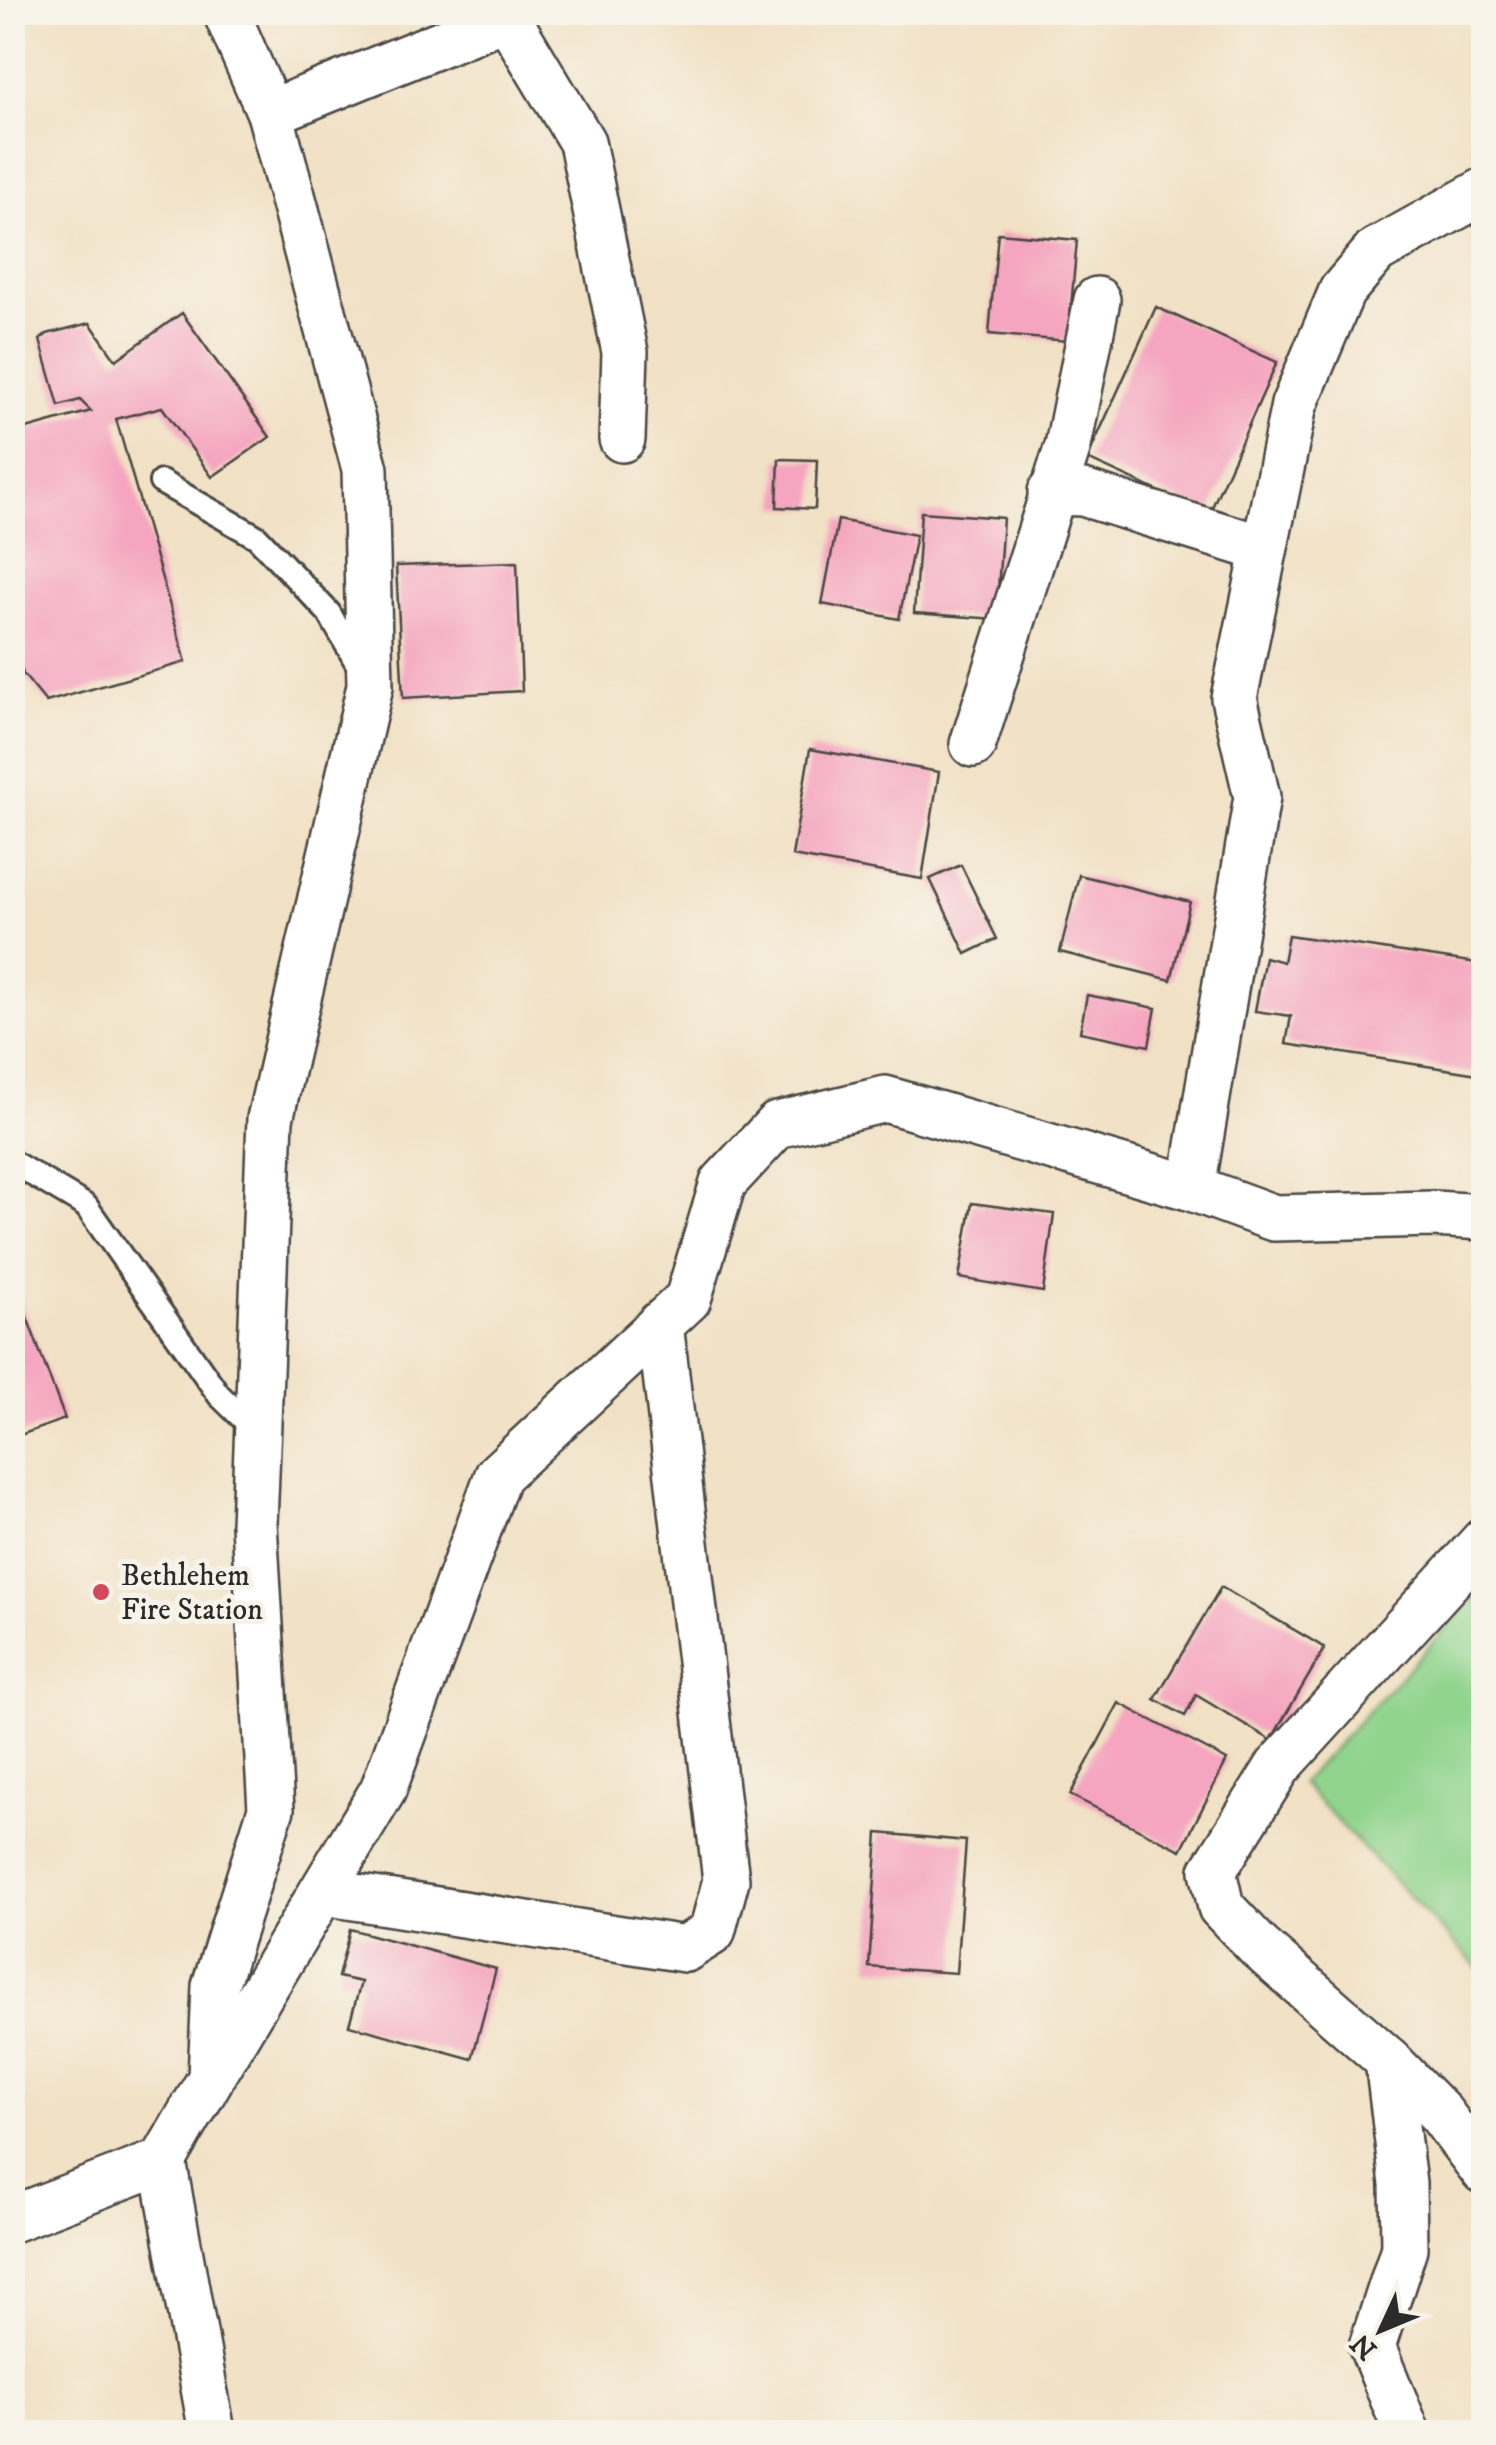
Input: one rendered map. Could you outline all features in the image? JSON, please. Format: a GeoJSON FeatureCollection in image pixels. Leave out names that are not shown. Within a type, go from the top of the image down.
{"type":"FeatureCollection","features":[{"type":"Feature","properties":{"kind":"street"},"geometry":{"type":"LineString","coordinates":[[210,2078],[215,1986],[271,1810],[254,1524],[270,1120],[370,686],[364,469],[270,113],[226,12]]}},
{"type":"Feature","properties":{"kind":"street"},"geometry":{"type":"LineString","coordinates":[[270,113],[505,14],[582,142],[625,352],[622,439]]}},
{"type":"Feature","properties":{"kind":"street"},"geometry":{"type":"LineString","coordinates":[[1192,1188],[1257,797],[1234,698],[1294,405],[1342,291],[1376,251],[1484,191]]}},
{"type":"Feature","properties":{"kind":"street"},"geometry":{"type":"LineString","coordinates":[[973,744],[1068,446],[1097,300]]}},
{"type":"Feature","properties":{"kind":"street"},"geometry":{"type":"LineString","coordinates":[[1051,492],[1082,494],[1264,549]]}},
{"type":"Feature","properties":{"kind":"street"},"geometry":{"type":"LineString","coordinates":[[212,2432],[163,2162],[383,1790],[498,1475],[688,1299],[724,1183],[777,1125],[885,1099],[1192,1188],[1274,1218],[1433,1214],[1484,1217]]}},
{"type":"Feature","properties":{"kind":"street"},"geometry":{"type":"LineString","coordinates":[[322,1892],[684,1949],[712,1932],[726,1880],[660,1324]]}},
{"type":"Feature","properties":{"kind":"street"},"geometry":{"type":"LineString","coordinates":[[1484,1541],[1278,1767],[1213,1870],[1221,1907],[1259,1946],[1388,2060],[1441,2114],[1484,2171]]}},
{"type":"Feature","properties":{"kind":"street"},"geometry":{"type":"LineString","coordinates":[[1388,2060],[1403,2184],[1404,2248],[1372,2347],[1407,2432]]}},
{"type":"Feature","properties":{"kind":"street"},"geometry":{"type":"LineString","coordinates":[[12,2219],[163,2162]]}},
{"type":"Feature","properties":{"kind":"lane"},"geometry":{"type":"LineString","coordinates":[[161,482],[258,538],[329,613],[370,686]]}},
{"type":"Feature","properties":{"kind":"lane"},"geometry":{"type":"LineString","coordinates":[[12,1162],[86,1206],[220,1395],[258,1432]]}},
{"type":"Feature","properties":{"kind":"green space"},"geometry":{"type":"Polygon","coordinates":[[[1483,1589],[1483,1973],[1301,1783],[1483,1589]]]}},
{"type":"Feature","properties":{"kind":"building"},"geometry":{"type":"Polygon","coordinates":[[[998,233],[1077,240],[1068,341],[989,334],[998,233]]]}},
{"type":"Feature","properties":{"kind":"building"},"geometry":{"type":"Polygon","coordinates":[[[1156,307],[1277,362],[1209,514],[1087,459],[1156,307]]]}},
{"type":"Feature","properties":{"kind":"building"},"geometry":{"type":"Polygon","coordinates":[[[182,313],[270,437],[212,477],[162,407],[116,419],[186,662],[46,702],[23,674],[12,637],[12,433],[91,411],[80,400],[59,406],[40,340],[47,334],[90,323],[116,360],[182,313]]]}},
{"type":"Feature","properties":{"kind":"building"},"geometry":{"type":"Polygon","coordinates":[[[779,459],[817,460],[815,509],[777,507],[779,459]]]}},
{"type":"Feature","properties":{"kind":"building"},"geometry":{"type":"Polygon","coordinates":[[[921,512],[1003,518],[996,619],[914,613],[921,512]]]}},
{"type":"Feature","properties":{"kind":"building"},"geometry":{"type":"Polygon","coordinates":[[[838,520],[916,535],[899,619],[822,604],[838,520]]]}},
{"type":"Feature","properties":{"kind":"building"},"geometry":{"type":"Polygon","coordinates":[[[517,562],[522,691],[403,698],[396,566],[517,562]]]}},
{"type":"Feature","properties":{"kind":"building"},"geometry":{"type":"Polygon","coordinates":[[[810,749],[939,772],[922,879],[792,856],[810,749]]]}},
{"type":"Feature","properties":{"kind":"building"},"geometry":{"type":"Polygon","coordinates":[[[961,865],[997,939],[966,954],[930,879],[961,865]]]}},
{"type":"Feature","properties":{"kind":"building"},"geometry":{"type":"Polygon","coordinates":[[[1079,875],[1190,902],[1171,980],[1060,952],[1079,875]]]}},
{"type":"Feature","properties":{"kind":"building"},"geometry":{"type":"Polygon","coordinates":[[[1288,935],[1484,964],[1484,1075],[1286,1044],[1291,1016],[1255,1011],[1265,957],[1283,962],[1288,935]]]}},
{"type":"Feature","properties":{"kind":"building"},"geometry":{"type":"Polygon","coordinates":[[[1087,995],[1156,1008],[1149,1046],[1080,1032],[1087,995]]]}},
{"type":"Feature","properties":{"kind":"building"},"geometry":{"type":"Polygon","coordinates":[[[972,1203],[1054,1214],[1043,1292],[959,1278],[972,1203]]]}},
{"type":"Feature","properties":{"kind":"building"},"geometry":{"type":"Polygon","coordinates":[[[12,1277],[65,1419],[12,1438],[12,1277]]]}},
{"type":"Feature","properties":{"kind":"building"},"geometry":{"type":"Polygon","coordinates":[[[1221,1587],[1325,1648],[1271,1740],[1196,1695],[1185,1716],[1155,1699],[1221,1587]]]}},
{"type":"Feature","properties":{"kind":"building"},"geometry":{"type":"Polygon","coordinates":[[[1119,1703],[1227,1760],[1181,1850],[1070,1795],[1119,1703]]]}},
{"type":"Feature","properties":{"kind":"building"},"geometry":{"type":"Polygon","coordinates":[[[878,1833],[966,1841],[956,1973],[869,1967],[878,1833]]]}},
{"type":"Feature","properties":{"kind":"building"},"geometry":{"type":"Polygon","coordinates":[[[350,1929],[496,1969],[472,2059],[349,2025],[361,1982],[338,1977],[350,1929]]]}},
{"type":"Feature","properties":{"kind":"place","name":"Bethlehem Fire Station"},"geometry":{"type":"Point","coordinates":[101,1592]}}]}
